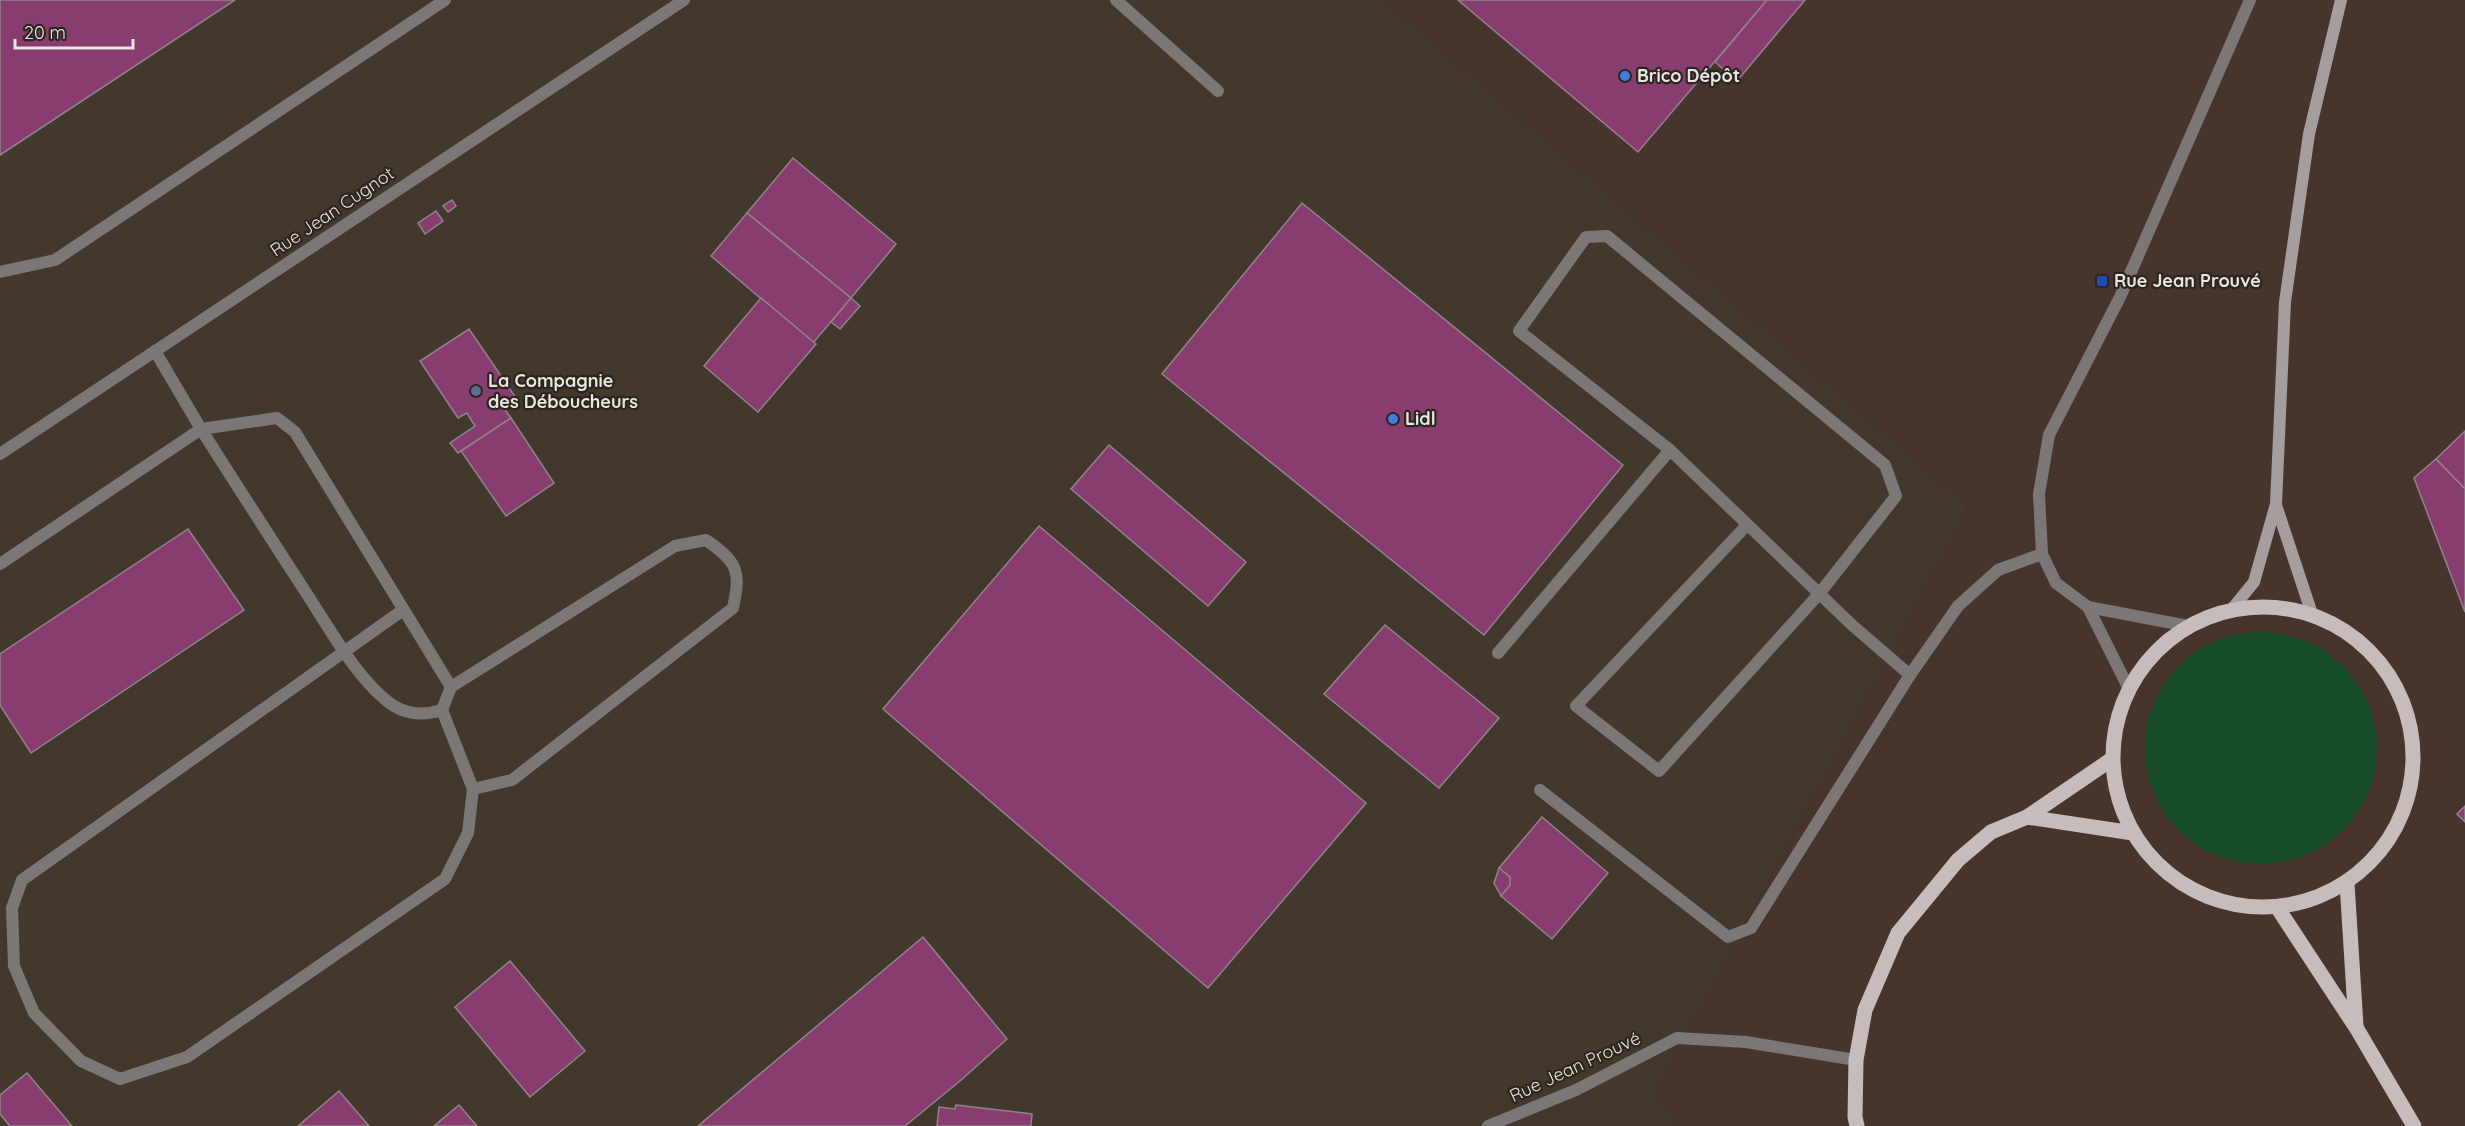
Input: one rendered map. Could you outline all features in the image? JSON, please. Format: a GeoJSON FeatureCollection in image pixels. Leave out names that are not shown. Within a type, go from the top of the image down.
{"type":"FeatureCollection","features":[{"type":"Feature","properties":{"kind":"main road"},"geometry":{"type":"LineString","coordinates":[[2232,609],[2254,582],[2276,504],[2285,302],[2309,134],[2341,0]]}},
{"type":"Feature","properties":{"kind":"main road"},"geometry":{"type":"LineString","coordinates":[[2276,504],[2312,614]]}},
{"type":"Feature","properties":{"kind":"main road"},"geometry":{"type":"LineString","coordinates":[[2272,606],[2312,614],[2354,636],[2388,670],[2408,713],[2414,752],[2415,761],[2406,808],[2382,850],[2347,883],[2314,899],[2277,907],[2235,905],[2194,891],[2159,866],[2133,833],[2118,797],[2112,759],[2116,722],[2129,689],[2154,653],[2188,626],[2232,609],[2272,606]]}},
{"type":"Feature","properties":{"kind":"main road"},"geometry":{"type":"LineString","coordinates":[[1857,1126],[1855,1118],[1856,1060],[1865,1010],[1898,933],[1958,860],[1991,832],[2027,817],[2112,759]]}},
{"type":"Feature","properties":{"kind":"main road"},"geometry":{"type":"LineString","coordinates":[[2027,817],[2133,833]]}},
{"type":"Feature","properties":{"kind":"main road"},"geometry":{"type":"LineString","coordinates":[[2347,883],[2356,1029]]}},
{"type":"Feature","properties":{"kind":"main road"},"geometry":{"type":"LineString","coordinates":[[2277,907],[2356,1029],[2414,1126]]}},
{"type":"Feature","properties":{"kind":"street"},"geometry":{"type":"LineString","coordinates":[[0,272],[55,260],[445,0]]}},
{"type":"Feature","properties":{"kind":"street","name":"Rue Jean Cugnot"},"geometry":{"type":"LineString","coordinates":[[0,454],[684,0]]}},
{"type":"Feature","properties":{"kind":"street"},"geometry":{"type":"LineString","coordinates":[[1116,0],[1218,91]]}},
{"type":"Feature","properties":{"kind":"street"},"geometry":{"type":"LineString","coordinates":[[2188,626],[2088,607],[2056,583],[2042,554],[2039,494],[2049,435],[2120,297],[2250,0]]}},
{"type":"Feature","properties":{"kind":"street"},"geometry":{"type":"LineString","coordinates":[[1747,525],[1576,706],[1659,771],[1819,594],[1896,496],[1885,465],[1607,236],[1587,237],[1519,331],[1670,450],[1819,594],[1910,675]]}},
{"type":"Feature","properties":{"kind":"street"},"geometry":{"type":"LineString","coordinates":[[155,351],[201,429],[344,651],[376,691],[395,707],[429,715],[442,710]]}},
{"type":"Feature","properties":{"kind":"street"},"geometry":{"type":"LineString","coordinates":[[0,564],[201,429],[277,418],[295,432],[451,687]]}},
{"type":"Feature","properties":{"kind":"street"},"geometry":{"type":"LineString","coordinates":[[1498,653],[1670,450]]}},
{"type":"Feature","properties":{"kind":"street"},"geometry":{"type":"LineString","coordinates":[[403,610],[22,880],[12,908],[14,966],[34,1013],[81,1061],[120,1079],[187,1057],[446,879],[468,833],[473,789],[442,710],[451,687],[675,546],[706,540],[727,555],[739,581],[733,608],[512,780],[473,789]]}},
{"type":"Feature","properties":{"kind":"street"},"geometry":{"type":"LineString","coordinates":[[1540,790],[1728,937],[1751,928],[1910,675],[1958,606],[1998,570],[2042,554]]}},
{"type":"Feature","properties":{"kind":"street"},"geometry":{"type":"LineString","coordinates":[[2088,607],[2129,689]]}},
{"type":"Feature","properties":{"kind":"street","name":"Rue Jean Prouvé"},"geometry":{"type":"LineString","coordinates":[[1488,1126],[1576,1090],[1677,1038],[1746,1042],[1856,1060]]}},
{"type":"Feature","properties":{"kind":"shaded area"},"geometry":{"type":"Polygon","coordinates":[[[0,0],[1382,0],[1968,507],[1653,1095],[1680,1126],[0,1126],[0,0]]]}},
{"type":"Feature","properties":{"kind":"shaded area"},"geometry":{"type":"Polygon","coordinates":[[[1382,0],[2465,0],[2465,1126],[1680,1126],[1653,1095],[1968,507],[1382,0]]]}},
{"type":"Feature","properties":{"kind":"green space"},"geometry":{"type":"Polygon","coordinates":[[[2250,632],[2272,632],[2295,637],[2316,646],[2335,658],[2351,674],[2372,714],[2377,748],[2375,771],[2363,803],[2351,822],[2335,838],[2295,859],[2272,864],[2250,864],[2227,859],[2206,850],[2187,838],[2171,822],[2150,782],[2145,759],[2145,737],[2150,714],[2159,693],[2171,674],[2187,658],[2227,637],[2250,632]]]}},
{"type":"Feature","properties":{"kind":"building"},"geometry":{"type":"Polygon","coordinates":[[[0,0],[235,0],[0,155],[0,0]]]}},
{"type":"Feature","properties":{"kind":"building","name":"Brico Dépôt"},"geometry":{"type":"Polygon","coordinates":[[[1458,0],[1767,0],[1638,152],[1458,0]]]}},
{"type":"Feature","properties":{"kind":"building"},"geometry":{"type":"Polygon","coordinates":[[[1767,0],[1805,0],[1737,81],[1715,62],[1767,0]]]}},
{"type":"Feature","properties":{"kind":"building"},"geometry":{"type":"Polygon","coordinates":[[[793,158],[896,244],[851,298],[747,213],[793,158]]]}},
{"type":"Feature","properties":{"kind":"building"},"geometry":{"type":"Polygon","coordinates":[[[452,200],[456,206],[448,212],[443,206],[452,200]]]}},
{"type":"Feature","properties":{"kind":"building","name":"Lidl"},"geometry":{"type":"Polygon","coordinates":[[[1302,203],[1623,465],[1484,635],[1162,374],[1302,203]]]}},
{"type":"Feature","properties":{"kind":"building"},"geometry":{"type":"Polygon","coordinates":[[[436,211],[443,221],[425,234],[418,223],[436,211]]]}},
{"type":"Feature","properties":{"kind":"building"},"geometry":{"type":"Polygon","coordinates":[[[747,213],[851,298],[813,343],[711,256],[747,213]]]}},
{"type":"Feature","properties":{"kind":"building"},"geometry":{"type":"Polygon","coordinates":[[[761,298],[816,344],[758,412],[704,366],[761,298]]]}},
{"type":"Feature","properties":{"kind":"building"},"geometry":{"type":"Polygon","coordinates":[[[851,298],[860,306],[840,329],[831,322],[851,298]]]}},
{"type":"Feature","properties":{"kind":"building"},"geometry":{"type":"Polygon","coordinates":[[[469,329],[516,398],[503,407],[511,418],[458,453],[450,443],[475,426],[467,413],[458,418],[420,361],[469,329]]]}},
{"type":"Feature","properties":{"kind":"building"},"geometry":{"type":"Polygon","coordinates":[[[511,418],[554,483],[506,516],[461,451],[511,418]]]}},
{"type":"Feature","properties":{"kind":"building"},"geometry":{"type":"Polygon","coordinates":[[[2465,431],[2465,489],[2436,459],[2465,431]]]}},
{"type":"Feature","properties":{"kind":"building"},"geometry":{"type":"Polygon","coordinates":[[[1109,445],[1246,562],[1208,606],[1071,489],[1109,445]]]}},
{"type":"Feature","properties":{"kind":"building"},"geometry":{"type":"Polygon","coordinates":[[[2436,459],[2465,489],[2465,612],[2414,478],[2436,459]]]}},
{"type":"Feature","properties":{"kind":"building"},"geometry":{"type":"Polygon","coordinates":[[[1039,526],[1366,803],[1208,988],[883,709],[1039,526]]]}},
{"type":"Feature","properties":{"kind":"building"},"geometry":{"type":"Polygon","coordinates":[[[188,529],[244,610],[31,753],[0,705],[0,654],[188,529]]]}},
{"type":"Feature","properties":{"kind":"building"},"geometry":{"type":"Polygon","coordinates":[[[1385,625],[1499,718],[1439,788],[1324,694],[1385,625]]]}},
{"type":"Feature","properties":{"kind":"building"},"geometry":{"type":"Polygon","coordinates":[[[2465,806],[2465,822],[2457,814],[2465,806]]]}},
{"type":"Feature","properties":{"kind":"building"},"geometry":{"type":"Polygon","coordinates":[[[1542,817],[1608,873],[1552,939],[1501,896],[1510,885],[1510,877],[1499,868],[1542,817]]]}},
{"type":"Feature","properties":{"kind":"building"},"geometry":{"type":"Polygon","coordinates":[[[1499,868],[1510,877],[1510,885],[1501,896],[1494,883],[1499,868]]]}},
{"type":"Feature","properties":{"kind":"building"},"geometry":{"type":"Polygon","coordinates":[[[923,937],[1007,1039],[960,1081],[905,1126],[698,1126],[923,937]]]}},
{"type":"Feature","properties":{"kind":"building"},"geometry":{"type":"Polygon","coordinates":[[[510,961],[585,1051],[530,1097],[455,1007],[510,961]]]}},
{"type":"Feature","properties":{"kind":"building"},"geometry":{"type":"Polygon","coordinates":[[[27,1073],[72,1126],[10,1126],[0,1114],[0,1095],[27,1073]]]}},
{"type":"Feature","properties":{"kind":"building"},"geometry":{"type":"Polygon","coordinates":[[[339,1091],[369,1126],[298,1126],[339,1091]]]}},
{"type":"Feature","properties":{"kind":"building"},"geometry":{"type":"Polygon","coordinates":[[[459,1105],[477,1126],[434,1126],[459,1105]]]}},
{"type":"Feature","properties":{"kind":"building"},"geometry":{"type":"Polygon","coordinates":[[[956,1105],[1032,1114],[1031,1126],[937,1126],[939,1107],[955,1109],[956,1105]]]}},
{"type":"Feature","properties":{"kind":"place","name":"Brico Dépôt"},"geometry":{"type":"Point","coordinates":[1625,76]}},
{"type":"Feature","properties":{"kind":"place","name":"Rue Jean Prouvé"},"geometry":{"type":"Point","coordinates":[2102,281]}},
{"type":"Feature","properties":{"kind":"place","name":"La Compagnie des Déboucheurs"},"geometry":{"type":"Point","coordinates":[476,391]}},
{"type":"Feature","properties":{"kind":"place","name":"Lidl"},"geometry":{"type":"Point","coordinates":[1393,419]}}]}
